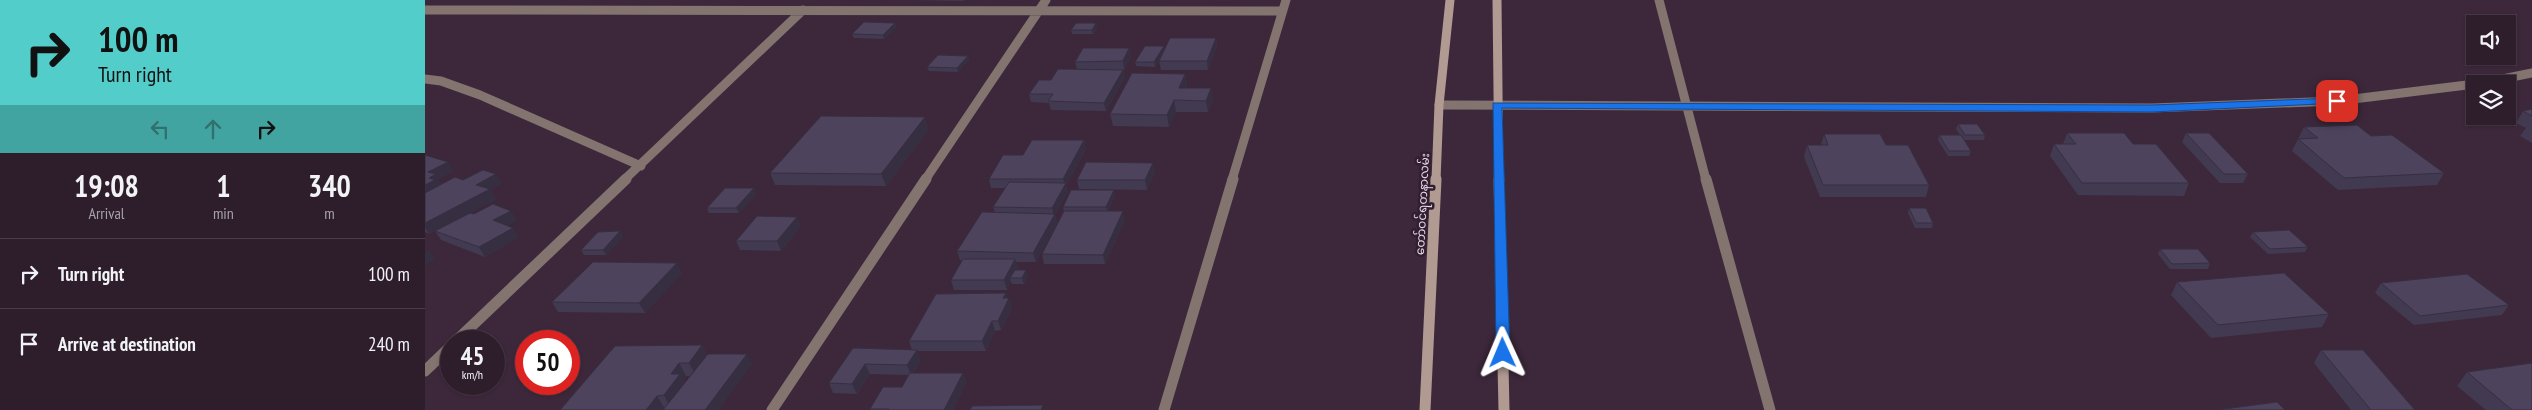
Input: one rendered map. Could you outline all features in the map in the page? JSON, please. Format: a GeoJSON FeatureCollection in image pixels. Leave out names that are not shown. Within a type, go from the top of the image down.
{"type":"FeatureCollection","features":[{"type":"Feature","properties":{"kind":"main road","name":"တော်ဝင်ရတနာလမ်း"},"geometry":{"type":"LineString","coordinates":[[1425,410],[1439,105],[1450,0]]}},
{"type":"Feature","properties":{"kind":"main road"},"geometry":{"type":"LineString","coordinates":[[1497,0],[1497,105],[1504,410]]}},
{"type":"Feature","properties":{"kind":"street"},"geometry":{"type":"LineString","coordinates":[[772,410],[1046,0]]}},
{"type":"Feature","properties":{"kind":"street"},"geometry":{"type":"LineString","coordinates":[[1164,410],[1286,0]]}},
{"type":"Feature","properties":{"kind":"street"},"geometry":{"type":"LineString","coordinates":[[1659,0],[1685,104],[1771,410]]}},
{"type":"Feature","properties":{"kind":"street"},"geometry":{"type":"LineString","coordinates":[[425,10],[1282,11]]}},
{"type":"Feature","properties":{"kind":"street"},"geometry":{"type":"LineString","coordinates":[[468,330],[803,10]]}},
{"type":"Feature","properties":{"kind":"street"},"geometry":{"type":"LineString","coordinates":[[2516,77],[2532,74]]}},
{"type":"Feature","properties":{"kind":"street"},"geometry":{"type":"LineString","coordinates":[[425,79],[441,81],[480,95],[641,166]]}},
{"type":"Feature","properties":{"kind":"street"},"geometry":{"type":"LineString","coordinates":[[1439,105],[1685,104],[2152,108],[2337,101],[2466,85]]}},
{"type":"Feature","properties":{"kind":"street"},"geometry":{"type":"LineString","coordinates":[[425,371],[440,357]]}},
{"type":"Feature","properties":{"kind":"building"},"geometry":{"type":"Polygon","coordinates":[[[864,22],[895,23],[883,35],[852,34],[864,22]]]}},
{"type":"Feature","properties":{"kind":"building"},"geometry":{"type":"Polygon","coordinates":[[[1076,23],[1096,23],[1092,30],[1071,30],[1076,23]]]}},
{"type":"Feature","properties":{"kind":"building"},"geometry":{"type":"Polygon","coordinates":[[[1170,38],[1216,38],[1207,61],[1159,61],[1170,38]]]}},
{"type":"Feature","properties":{"kind":"building"},"geometry":{"type":"Polygon","coordinates":[[[1145,46],[1164,46],[1154,62],[1135,62],[1145,46]]]}},
{"type":"Feature","properties":{"kind":"building"},"geometry":{"type":"Polygon","coordinates":[[[1083,48],[1129,48],[1123,61],[1075,62],[1083,48]]]}},
{"type":"Feature","properties":{"kind":"building"},"geometry":{"type":"Polygon","coordinates":[[[938,55],[968,56],[957,68],[927,67],[938,55]]]}},
{"type":"Feature","properties":{"kind":"building"},"geometry":{"type":"Polygon","coordinates":[[[1058,69],[1123,70],[1104,103],[1048,101],[1053,94],[1029,94],[1039,80],[1051,80],[1058,69]]]}},
{"type":"Feature","properties":{"kind":"building"},"geometry":{"type":"Polygon","coordinates":[[[1132,73],[1185,74],[1179,88],[1211,88],[1206,101],[1174,100],[1167,115],[1110,114],[1132,73]]]}},
{"type":"Feature","properties":{"kind":"building"},"geometry":{"type":"Polygon","coordinates":[[[2532,109],[2532,116],[2523,111],[2532,109]]]}},
{"type":"Feature","properties":{"kind":"building"},"geometry":{"type":"Polygon","coordinates":[[[821,116],[925,117],[881,174],[770,173],[821,116]]]}},
{"type":"Feature","properties":{"kind":"building"},"geometry":{"type":"Polygon","coordinates":[[[1958,124],[1977,124],[1985,135],[1965,135],[1958,124]]]}},
{"type":"Feature","properties":{"kind":"building"},"geometry":{"type":"Polygon","coordinates":[[[2357,125],[2371,136],[2392,135],[2444,173],[2344,178],[2298,139],[2318,138],[2304,127],[2357,125]]]}},
{"type":"Feature","properties":{"kind":"building"},"geometry":{"type":"Polygon","coordinates":[[[2067,133],[2124,133],[2133,144],[2156,144],[2189,183],[2082,183],[2054,144],[2076,144],[2067,133]]]}},
{"type":"Feature","properties":{"kind":"building"},"geometry":{"type":"Polygon","coordinates":[[[2186,133],[2209,133],[2248,174],[2224,174],[2186,133]]]}},
{"type":"Feature","properties":{"kind":"building"},"geometry":{"type":"Polygon","coordinates":[[[1824,134],[1880,134],[1886,145],[1908,145],[1929,185],[1823,185],[1807,145],[1828,145],[1824,134]]]}},
{"type":"Feature","properties":{"kind":"building"},"geometry":{"type":"Polygon","coordinates":[[[1939,135],[1961,135],[1971,151],[1949,151],[1939,135]]]}},
{"type":"Feature","properties":{"kind":"building"},"geometry":{"type":"Polygon","coordinates":[[[1032,140],[1084,140],[1063,179],[989,179],[1003,155],[1023,155],[1032,140]]]}},
{"type":"Feature","properties":{"kind":"building"},"geometry":{"type":"Polygon","coordinates":[[[425,155],[448,162],[428,172],[436,174],[429,178],[435,180],[425,185],[425,155]]]}},
{"type":"Feature","properties":{"kind":"building"},"geometry":{"type":"Polygon","coordinates":[[[1086,162],[1153,163],[1145,180],[1077,180],[1086,162]]]}},
{"type":"Feature","properties":{"kind":"building"},"geometry":{"type":"Polygon","coordinates":[[[483,170],[496,174],[476,185],[490,189],[425,223],[425,193],[455,177],[463,180],[483,170]]]}},
{"type":"Feature","properties":{"kind":"building"},"geometry":{"type":"Polygon","coordinates":[[[1009,182],[1066,183],[1052,208],[993,207],[1009,182]]]}},
{"type":"Feature","properties":{"kind":"building"},"geometry":{"type":"Polygon","coordinates":[[[725,188],[754,188],[736,208],[707,208],[725,188]]]}},
{"type":"Feature","properties":{"kind":"building"},"geometry":{"type":"Polygon","coordinates":[[[1071,190],[1114,190],[1106,207],[1063,207],[1071,190]]]}},
{"type":"Feature","properties":{"kind":"building"},"geometry":{"type":"Polygon","coordinates":[[[493,204],[511,211],[493,220],[513,228],[479,247],[435,231],[470,213],[474,214],[493,204]]]}},
{"type":"Feature","properties":{"kind":"building"},"geometry":{"type":"Polygon","coordinates":[[[1909,208],[1926,208],[1933,223],[1916,223],[1909,208]]]}},
{"type":"Feature","properties":{"kind":"building"},"geometry":{"type":"Polygon","coordinates":[[[1064,211],[1123,211],[1103,255],[1042,254],[1064,211]]]}},
{"type":"Feature","properties":{"kind":"building"},"geometry":{"type":"Polygon","coordinates":[[[982,212],[1055,214],[1033,253],[957,251],[982,212]]]}},
{"type":"Feature","properties":{"kind":"building"},"geometry":{"type":"Polygon","coordinates":[[[757,216],[797,217],[777,241],[736,241],[757,216]]]}},
{"type":"Feature","properties":{"kind":"building"},"geometry":{"type":"Polygon","coordinates":[[[2289,230],[2308,247],[2270,249],[2253,232],[2289,230]]]}},
{"type":"Feature","properties":{"kind":"building"},"geometry":{"type":"Polygon","coordinates":[[[620,231],[603,250],[581,250],[598,232],[620,231]]]}},
{"type":"Feature","properties":{"kind":"building"},"geometry":{"type":"Polygon","coordinates":[[[2160,249],[2198,249],[2210,263],[2172,264],[2160,249]]]}},
{"type":"Feature","properties":{"kind":"building"},"geometry":{"type":"Polygon","coordinates":[[[963,259],[1015,259],[1004,280],[951,280],[963,259]]]}},
{"type":"Feature","properties":{"kind":"building"},"geometry":{"type":"Polygon","coordinates":[[[593,262],[677,263],[639,303],[552,302],[593,262]]]}},
{"type":"Feature","properties":{"kind":"building"},"geometry":{"type":"Polygon","coordinates":[[[1015,270],[1026,270],[1022,278],[1010,278],[1015,270]]]}},
{"type":"Feature","properties":{"kind":"building"},"geometry":{"type":"Polygon","coordinates":[[[2284,273],[2329,314],[2218,325],[2177,282],[2284,273]]]}},
{"type":"Feature","properties":{"kind":"building"},"geometry":{"type":"Polygon","coordinates":[[[2467,274],[2509,305],[2420,316],[2381,283],[2467,274]]]}},
{"type":"Feature","properties":{"kind":"building"},"geometry":{"type":"Polygon","coordinates":[[[1006,293],[1003,298],[1009,298],[998,321],[992,321],[982,341],[909,341],[936,294],[1006,293]]]}},
{"type":"Feature","properties":{"kind":"building"},"geometry":{"type":"Polygon","coordinates":[[[702,345],[689,363],[679,363],[671,374],[680,374],[664,395],[657,396],[646,410],[560,410],[573,395],[580,395],[580,387],[615,346],[702,345]]]}},
{"type":"Feature","properties":{"kind":"building"},"geometry":{"type":"Polygon","coordinates":[[[853,348],[917,350],[907,365],[865,364],[852,384],[829,383],[853,348]]]}},
{"type":"Feature","properties":{"kind":"building"},"geometry":{"type":"Polygon","coordinates":[[[2321,350],[2363,350],[2415,410],[2371,410],[2321,350]]]}},
{"type":"Feature","properties":{"kind":"building"},"geometry":{"type":"Polygon","coordinates":[[[708,354],[747,354],[705,410],[663,410],[708,354]]]}},
{"type":"Feature","properties":{"kind":"building"},"geometry":{"type":"Polygon","coordinates":[[[2532,363],[2532,410],[2512,410],[2467,372],[2532,363]]]}},
{"type":"Feature","properties":{"kind":"building"},"geometry":{"type":"Polygon","coordinates":[[[910,373],[963,373],[944,410],[870,409],[883,387],[902,387],[910,373]]]}},
{"type":"Feature","properties":{"kind":"building"},"geometry":{"type":"Polygon","coordinates":[[[2277,402],[2285,410],[2217,410],[2277,402]]]}},
{"type":"Feature","properties":{"kind":"building"},"geometry":{"type":"Polygon","coordinates":[[[1043,405],[1041,410],[970,410],[972,406],[1043,405]]]}},
{"type":"Feature","properties":{"kind":"route"},"geometry":{"type":"LineString","coordinates":[[1503,353],[1497,105],[1685,104],[2152,108],[2337,101]]}}]}
